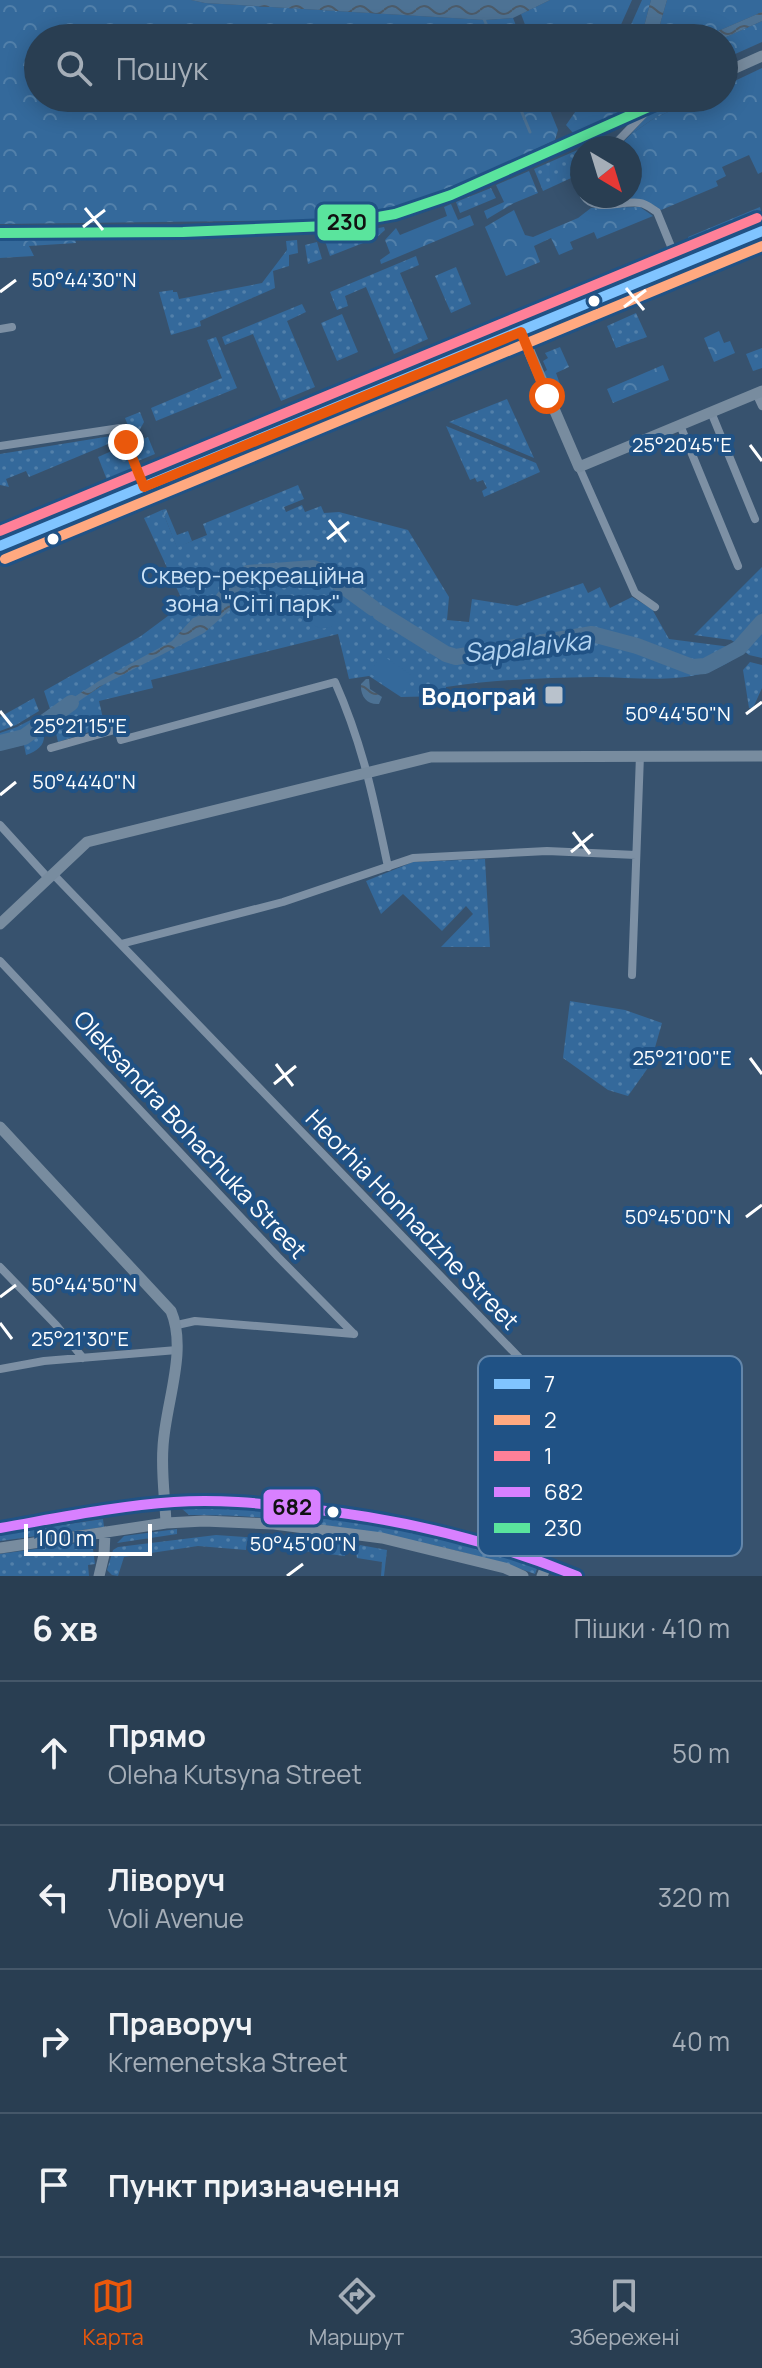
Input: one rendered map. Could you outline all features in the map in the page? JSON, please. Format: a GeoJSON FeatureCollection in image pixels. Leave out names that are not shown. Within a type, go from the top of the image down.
{"type":"FeatureCollection","features":[{"type":"Feature","properties":{"kind":"main road"},"geometry":{"type":"LineString","coordinates":[[0,546],[762,231]]}},
{"type":"Feature","properties":{"kind":"street"},"geometry":{"type":"LineString","coordinates":[[738,67],[762,56]]}},
{"type":"Feature","properties":{"kind":"street"},"geometry":{"type":"LineString","coordinates":[[0,233],[183,232],[328,226],[353,222],[395,214],[451,195],[638,112]]}},
{"type":"Feature","properties":{"kind":"street"},"geometry":{"type":"LineString","coordinates":[[622,136],[645,112]]}},
{"type":"Feature","properties":{"kind":"street"},"geometry":{"type":"LineString","coordinates":[[642,204],[657,212],[679,266]]}},
{"type":"Feature","properties":{"kind":"street"},"geometry":{"type":"LineString","coordinates":[[0,329],[12,327]]}},
{"type":"Feature","properties":{"kind":"street"},"geometry":{"type":"LineString","coordinates":[[521,332],[635,593],[655,607]]}},
{"type":"Feature","properties":{"kind":"street"},"geometry":{"type":"LineString","coordinates":[[579,467],[759,392],[762,406]]}},
{"type":"Feature","properties":{"kind":"street"},"geometry":{"type":"LineString","coordinates":[[711,412],[755,519]]}},
{"type":"Feature","properties":{"kind":"street"},"geometry":{"type":"LineString","coordinates":[[680,425],[738,566]]}},
{"type":"Feature","properties":{"kind":"street"},"geometry":{"type":"LineString","coordinates":[[0,446],[120,428],[144,487]]}},
{"type":"Feature","properties":{"kind":"street"},"geometry":{"type":"LineString","coordinates":[[51,748],[118,729],[121,740],[335,682],[353,724],[368,772],[388,867]]}},
{"type":"Feature","properties":{"kind":"street"},"geometry":{"type":"LineString","coordinates":[[632,975],[640,755]]}},
{"type":"Feature","properties":{"kind":"street"},"geometry":{"type":"LineString","coordinates":[[0,924],[87,842],[431,757],[762,756]]}},
{"type":"Feature","properties":{"kind":"street","name":"Heorhia Honhadzhe Street"},"geometry":{"type":"LineString","coordinates":[[0,825],[121,944],[518,1356]]}},
{"type":"Feature","properties":{"kind":"street"},"geometry":{"type":"LineString","coordinates":[[121,944],[283,902],[413,858],[547,851],[636,855]]}},
{"type":"Feature","properties":{"kind":"street","name":"Oleksandra Bohachuka Street"},"geometry":{"type":"LineString","coordinates":[[0,961],[354,1334],[195,1321],[177,1325]]}},
{"type":"Feature","properties":{"kind":"street"},"geometry":{"type":"LineString","coordinates":[[0,1127],[171,1311],[177,1325],[177,1350],[162,1451],[166,1523]]}},
{"type":"Feature","properties":{"kind":"street"},"geometry":{"type":"LineString","coordinates":[[0,1267],[83,1358]]}},
{"type":"Feature","properties":{"kind":"street"},"geometry":{"type":"LineString","coordinates":[[0,1369],[44,1361],[177,1350]]}},
{"type":"Feature","properties":{"kind":"street"},"geometry":{"type":"LineString","coordinates":[[0,1528],[165,1503],[238,1501],[355,1513],[478,1541]]}},
{"type":"Feature","properties":{"kind":"street"},"geometry":{"type":"LineString","coordinates":[[0,1548],[166,1523],[274,1524],[382,1538],[493,1565],[523,1576]]}},
{"type":"Feature","properties":{"kind":"street"},"geometry":{"type":"LineString","coordinates":[[99,1576],[105,1532]]}},
{"type":"Feature","properties":{"kind":"street"},"geometry":{"type":"LineString","coordinates":[[524,1556],[577,1576]]}},
{"type":"Feature","properties":{"kind":"street"},"geometry":{"type":"LineString","coordinates":[[542,1576],[547,1564]]}},
{"type":"Feature","properties":{"kind":"green space"},"geometry":{"type":"Polygon","coordinates":[[[0,0],[191,0],[485,20],[513,18],[515,24],[24,24],[24,112],[551,112],[558,130],[555,140],[403,206],[313,220],[0,224],[0,0]]]}},
{"type":"Feature","properties":{"kind":"green space"},"geometry":{"type":"Polygon","coordinates":[[[550,0],[632,0],[621,24],[525,24],[521,14],[550,0]]]}},
{"type":"Feature","properties":{"kind":"green space"},"geometry":{"type":"Polygon","coordinates":[[[642,0],[651,0],[645,24],[631,24],[642,0]]]}},
{"type":"Feature","properties":{"kind":"green space"},"geometry":{"type":"Polygon","coordinates":[[[667,0],[762,0],[762,12],[734,24],[660,24],[667,0]]]}},
{"type":"Feature","properties":{"kind":"green space"},"geometry":{"type":"Polygon","coordinates":[[[762,21],[762,42],[738,53],[738,32],[762,21]]]}},
{"type":"Feature","properties":{"kind":"green space"},"geometry":{"type":"Polygon","coordinates":[[[762,68],[762,172],[758,174],[749,155],[722,167],[726,176],[716,181],[718,186],[661,210],[642,201],[642,136],[630,135],[668,112],[738,112],[738,79],[762,68]]]}},
{"type":"Feature","properties":{"kind":"green space"},"geometry":{"type":"Polygon","coordinates":[[[575,112],[620,112],[573,133],[566,125],[575,112]]]}},
{"type":"Feature","properties":{"kind":"green space"},"geometry":{"type":"Polygon","coordinates":[[[668,112],[630,135],[647,116],[668,112]]]}},
{"type":"Feature","properties":{"kind":"green space"},"geometry":{"type":"Polygon","coordinates":[[[570,153],[570,179],[543,191],[534,169],[570,153]]]}},
{"type":"Feature","properties":{"kind":"green space"},"geometry":{"type":"Polygon","coordinates":[[[529,171],[538,193],[487,219],[484,211],[504,202],[496,185],[529,171]]]}},
{"type":"Feature","properties":{"kind":"green space"},"geometry":{"type":"Polygon","coordinates":[[[491,188],[496,198],[460,213],[456,202],[491,188]]]}},
{"type":"Feature","properties":{"kind":"green space"},"geometry":{"type":"Polygon","coordinates":[[[451,204],[458,220],[470,215],[474,225],[381,264],[380,260],[390,253],[385,240],[396,228],[400,235],[447,216],[444,207],[451,204]]]}},
{"type":"Feature","properties":{"kind":"green space"},"geometry":{"type":"Polygon","coordinates":[[[760,207],[761,211],[689,241],[688,237],[760,207]]]}},
{"type":"Feature","properties":{"kind":"green space"},"geometry":{"type":"Polygon","coordinates":[[[591,208],[641,208],[653,216],[597,239],[594,232],[570,242],[573,249],[559,255],[551,238],[534,246],[540,262],[506,276],[485,227],[514,210],[525,235],[533,237],[578,218],[591,208]]]}},
{"type":"Feature","properties":{"kind":"green space"},"geometry":{"type":"Polygon","coordinates":[[[762,216],[762,220],[693,249],[691,245],[762,216]]]}},
{"type":"Feature","properties":{"kind":"green space"},"geometry":{"type":"Polygon","coordinates":[[[384,227],[385,230],[376,238],[330,256],[324,238],[384,227]]]}},
{"type":"Feature","properties":{"kind":"green space"},"geometry":{"type":"Polygon","coordinates":[[[75,239],[76,243],[29,246],[34,256],[0,258],[0,240],[75,239]]]}},
{"type":"Feature","properties":{"kind":"green space"},"geometry":{"type":"Polygon","coordinates":[[[297,240],[298,253],[289,255],[289,266],[273,271],[275,288],[200,321],[201,326],[171,335],[159,292],[173,290],[179,299],[262,283],[287,250],[286,241],[297,240]]]}},
{"type":"Feature","properties":{"kind":"green space"},"geometry":{"type":"Polygon","coordinates":[[[317,242],[322,259],[308,264],[305,245],[317,242]]]}},
{"type":"Feature","properties":{"kind":"green space"},"geometry":{"type":"Polygon","coordinates":[[[762,245],[762,253],[681,287],[678,280],[746,251],[748,254],[760,249],[762,245]]]}},
{"type":"Feature","properties":{"kind":"green space"},"geometry":{"type":"Polygon","coordinates":[[[416,256],[419,265],[400,273],[428,339],[394,354],[366,287],[345,296],[348,306],[337,310],[330,292],[416,256]]]}},
{"type":"Feature","properties":{"kind":"green space"},"geometry":{"type":"Polygon","coordinates":[[[661,257],[663,261],[528,317],[527,314],[661,257]]]}},
{"type":"Feature","properties":{"kind":"green space"},"geometry":{"type":"Polygon","coordinates":[[[456,267],[471,304],[451,313],[435,276],[456,267]]]}},
{"type":"Feature","properties":{"kind":"green space"},"geometry":{"type":"Polygon","coordinates":[[[659,288],[662,295],[535,346],[532,340],[659,288]]]}},
{"type":"Feature","properties":{"kind":"green space"},"geometry":{"type":"Polygon","coordinates":[[[302,304],[306,312],[287,321],[315,387],[281,401],[253,334],[225,345],[222,337],[302,304]]]}},
{"type":"Feature","properties":{"kind":"green space"},"geometry":{"type":"Polygon","coordinates":[[[636,313],[647,337],[616,348],[607,326],[636,313]]]}},
{"type":"Feature","properties":{"kind":"green space"},"geometry":{"type":"Polygon","coordinates":[[[342,314],[358,352],[337,361],[321,323],[342,314]]]}},
{"type":"Feature","properties":{"kind":"green space"},"geometry":{"type":"Polygon","coordinates":[[[719,331],[724,343],[730,341],[735,353],[714,362],[704,338],[719,331]]]}},
{"type":"Feature","properties":{"kind":"green space"},"geometry":{"type":"Polygon","coordinates":[[[216,337],[237,388],[156,421],[151,408],[222,378],[207,340],[216,337]]]}},
{"type":"Feature","properties":{"kind":"green space"},"geometry":{"type":"Polygon","coordinates":[[[560,347],[569,367],[556,373],[560,384],[552,390],[543,361],[548,358],[545,353],[560,347]]]}},
{"type":"Feature","properties":{"kind":"green space"},"geometry":{"type":"Polygon","coordinates":[[[762,348],[762,368],[753,371],[746,354],[762,348]]]}},
{"type":"Feature","properties":{"kind":"green space"},"geometry":{"type":"Polygon","coordinates":[[[439,351],[440,354],[262,428],[260,425],[439,351]]]}},
{"type":"Feature","properties":{"kind":"green space"},"geometry":{"type":"Polygon","coordinates":[[[663,365],[669,380],[613,403],[607,389],[663,365]]]}},
{"type":"Feature","properties":{"kind":"green space"},"geometry":{"type":"Polygon","coordinates":[[[450,371],[453,376],[399,399],[396,394],[450,371]]]}},
{"type":"Feature","properties":{"kind":"green space"},"geometry":{"type":"Polygon","coordinates":[[[507,399],[534,458],[449,422],[507,399]]]}},
{"type":"Feature","properties":{"kind":"green space"},"geometry":{"type":"Polygon","coordinates":[[[140,412],[144,422],[138,433],[132,436],[125,418],[140,412]]]}},
{"type":"Feature","properties":{"kind":"green space"},"geometry":{"type":"Polygon","coordinates":[[[366,412],[368,417],[312,440],[310,435],[366,412]]]}},
{"type":"Feature","properties":{"kind":"green space"},"geometry":{"type":"Polygon","coordinates":[[[446,426],[536,463],[540,472],[484,497],[482,491],[487,488],[483,480],[470,480],[446,426]]]}},
{"type":"Feature","properties":{"kind":"green space"},"geometry":{"type":"Polygon","coordinates":[[[111,436],[113,442],[29,477],[26,471],[6,479],[9,487],[0,485],[0,454],[111,436]]]}},
{"type":"Feature","properties":{"kind":"green space"},"geometry":{"type":"Polygon","coordinates":[[[148,437],[155,454],[138,461],[131,444],[148,437]]]}},
{"type":"Feature","properties":{"kind":"green space"},"geometry":{"type":"Polygon","coordinates":[[[302,439],[304,443],[173,497],[171,492],[220,475],[219,472],[302,439]]]}},
{"type":"Feature","properties":{"kind":"green space"},"geometry":{"type":"Polygon","coordinates":[[[224,440],[226,443],[144,477],[143,474],[224,440]]]}},
{"type":"Feature","properties":{"kind":"green space"},"geometry":{"type":"Polygon","coordinates":[[[123,446],[133,469],[107,480],[98,457],[123,446]]]}},
{"type":"Feature","properties":{"kind":"green space"},"geometry":{"type":"Polygon","coordinates":[[[129,480],[130,483],[0,537],[0,533],[129,480]]]}},
{"type":"Feature","properties":{"kind":"green space","name":"Сквер-рекреаційна зона \"Сіті парк\""},"geometry":{"type":"Polygon","coordinates":[[[298,485],[304,499],[284,507],[286,512],[302,505],[305,512],[321,506],[324,513],[339,512],[408,530],[449,597],[447,620],[469,622],[472,599],[517,606],[583,583],[588,593],[600,587],[610,608],[632,597],[652,609],[669,639],[731,647],[702,660],[691,661],[639,640],[591,627],[456,650],[447,647],[456,664],[592,640],[694,672],[707,670],[739,655],[706,672],[688,676],[502,681],[446,687],[446,696],[401,697],[369,676],[349,679],[338,634],[151,680],[153,688],[99,701],[105,727],[58,742],[44,691],[141,636],[184,604],[144,518],[162,510],[177,547],[207,535],[203,524],[298,485]]]}},
{"type":"Feature","properties":{"kind":"green space"},"geometry":{"type":"Polygon","coordinates":[[[153,500],[154,504],[19,560],[17,555],[62,540],[61,537],[153,500]]]}},
{"type":"Feature","properties":{"kind":"green space"},"geometry":{"type":"Polygon","coordinates":[[[166,509],[177,535],[188,531],[192,541],[177,548],[162,510],[166,509]]]}},
{"type":"Feature","properties":{"kind":"green space"},"geometry":{"type":"Polygon","coordinates":[[[762,567],[762,612],[736,643],[694,635],[762,567]]]}},
{"type":"Feature","properties":{"kind":"green space"},"geometry":{"type":"Polygon","coordinates":[[[303,599],[314,599],[338,616],[331,627],[321,629],[298,616],[303,599]]]}},
{"type":"Feature","properties":{"kind":"green space"},"geometry":{"type":"Polygon","coordinates":[[[383,608],[456,650],[591,627],[639,640],[690,661],[702,660],[734,645],[762,612],[762,630],[739,655],[707,670],[694,672],[592,640],[456,664],[446,661],[376,617],[383,608]]]}},
{"type":"Feature","properties":{"kind":"green space"},"geometry":{"type":"Polygon","coordinates":[[[762,630],[762,658],[749,655],[744,651],[762,630]]]}},
{"type":"Feature","properties":{"kind":"green space"},"geometry":{"type":"Polygon","coordinates":[[[382,655],[414,677],[402,695],[369,673],[382,655]]]}},
{"type":"Feature","properties":{"kind":"green space"},"geometry":{"type":"Polygon","coordinates":[[[750,662],[762,665],[762,688],[753,708],[749,708],[743,670],[750,662]]]}},
{"type":"Feature","properties":{"kind":"green space"},"geometry":{"type":"Polygon","coordinates":[[[34,698],[39,711],[0,731],[0,717],[34,698]]]}},
{"type":"Feature","properties":{"kind":"green space"},"geometry":{"type":"Polygon","coordinates":[[[90,708],[100,713],[100,725],[80,732],[76,723],[79,715],[90,708]]]}},
{"type":"Feature","properties":{"kind":"green space"},"geometry":{"type":"Polygon","coordinates":[[[40,715],[41,721],[22,734],[0,740],[0,733],[40,715]]]}},
{"type":"Feature","properties":{"kind":"green space"},"geometry":{"type":"Polygon","coordinates":[[[43,728],[43,742],[31,753],[26,755],[24,745],[0,750],[0,745],[15,743],[43,728]]]}},
{"type":"Feature","properties":{"kind":"green space"},"geometry":{"type":"Polygon","coordinates":[[[485,859],[490,947],[441,947],[473,914],[466,906],[442,931],[403,894],[381,914],[366,881],[413,862],[485,859]]]}},
{"type":"Feature","properties":{"kind":"green space"},"geometry":{"type":"Polygon","coordinates":[[[570,1001],[625,1010],[662,1023],[650,1065],[628,1096],[608,1090],[563,1058],[570,1001]]]}},
{"type":"Feature","properties":{"kind":"green space"},"geometry":{"type":"Polygon","coordinates":[[[217,1506],[339,1518],[420,1532],[478,1547],[478,1556],[508,1556],[538,1566],[535,1574],[470,1554],[383,1535],[275,1519],[189,1515],[181,1508],[217,1506]]]}},
{"type":"Feature","properties":{"kind":"green space"},"geometry":{"type":"Polygon","coordinates":[[[103,1519],[104,1527],[0,1541],[0,1534],[103,1519]]]}},
{"type":"Feature","properties":{"kind":"green space"},"geometry":{"type":"Polygon","coordinates":[[[177,1529],[177,1534],[117,1543],[124,1536],[177,1529]]]}},
{"type":"Feature","properties":{"kind":"green space"},"geometry":{"type":"Polygon","coordinates":[[[216,1535],[288,1540],[287,1545],[247,1541],[246,1550],[198,1546],[124,1557],[118,1576],[107,1570],[113,1550],[118,1547],[216,1535]]]}},
{"type":"Feature","properties":{"kind":"green space"},"geometry":{"type":"Polygon","coordinates":[[[295,1541],[344,1543],[345,1556],[295,1550],[295,1541]]]}},
{"type":"Feature","properties":{"kind":"green space"},"geometry":{"type":"Polygon","coordinates":[[[84,1542],[93,1549],[95,1564],[88,1565],[89,1576],[0,1576],[0,1554],[84,1542]]]}},
{"type":"Feature","properties":{"kind":"green space"},"geometry":{"type":"Polygon","coordinates":[[[360,1545],[387,1550],[384,1576],[381,1576],[382,1562],[357,1558],[356,1551],[360,1545]]]}},
{"type":"Feature","properties":{"kind":"water"},"geometry":{"type":"Polygon","coordinates":[[[191,0],[550,0],[513,18],[485,20],[191,0]]]}},
{"type":"Feature","properties":{"kind":"water"},"geometry":{"type":"Polygon","coordinates":[[[651,0],[667,0],[660,24],[645,24],[651,0]]]}},
{"type":"Feature","properties":{"kind":"water"},"geometry":{"type":"Polygon","coordinates":[[[762,12],[762,21],[738,32],[738,24],[734,24],[762,12]]]}},
{"type":"Feature","properties":{"kind":"water"},"geometry":{"type":"Polygon","coordinates":[[[234,581],[236,584],[230,592],[230,610],[204,633],[101,686],[53,719],[51,712],[99,681],[172,641],[234,581]]]}},
{"type":"Feature","properties":{"kind":"water"},"geometry":{"type":"Polygon","coordinates":[[[369,679],[370,689],[382,697],[379,704],[371,703],[363,696],[361,684],[369,679]]]}},
{"type":"Feature","properties":{"kind":"water"},"geometry":{"type":"Polygon","coordinates":[[[41,721],[43,728],[38,731],[0,745],[0,740],[22,734],[41,721]]]}},
{"type":"Feature","properties":{"kind":"waterway"},"geometry":{"type":"LineString","coordinates":[[484,19],[486,24]]}},
{"type":"Feature","properties":{"kind":"waterway"},"geometry":{"type":"LineString","coordinates":[[522,112],[530,132]]}},
{"type":"Feature","properties":{"kind":"waterway","name":"Sapalaivka"},"geometry":{"type":"LineString","coordinates":[[223,599],[238,579],[248,573],[313,568],[325,573],[373,608]]}},
{"type":"Feature","properties":{"kind":"waterway","name":"Sapalaivka"},"geometry":{"type":"LineString","coordinates":[[380,613],[446,654],[456,657],[592,634],[637,646],[692,667],[705,666],[739,648],[762,622]]}},
{"type":"Feature","properties":{"kind":"waterway","name":"Sapalaivka"},"geometry":{"type":"LineString","coordinates":[[0,743],[24,737],[71,703]]}},
{"type":"Feature","properties":{"kind":"transit line","name":"230"},"geometry":{"type":"LineString","coordinates":[[0,233],[183,232],[328,226],[395,214],[451,195],[638,112]]}},
{"type":"Feature","properties":{"kind":"transit line","name":"1"},"geometry":{"type":"LineString","coordinates":[[0,531],[757,218]]}},
{"type":"Feature","properties":{"kind":"transit line","name":"7"},"geometry":{"type":"LineString","coordinates":[[0,546],[762,231]]}},
{"type":"Feature","properties":{"kind":"transit line","name":"2"},"geometry":{"type":"LineString","coordinates":[[5,559],[762,246]]}},
{"type":"Feature","properties":{"kind":"transit line","name":"682"},"geometry":{"type":"LineString","coordinates":[[0,1528],[152,1504],[206,1501],[337,1512],[407,1524],[478,1542]]}},
{"type":"Feature","properties":{"kind":"transit line","name":"682"},"geometry":{"type":"LineString","coordinates":[[524,1556],[577,1576]]}},
{"type":"Feature","properties":{"kind":"place","name":"Водограй"},"geometry":{"type":"Point","coordinates":[554,695]}},
{"type":"Feature","properties":{"kind":"route"},"geometry":{"type":"LineString","coordinates":[[126,442],[144,487],[521,332],[547,396]]}}]}
